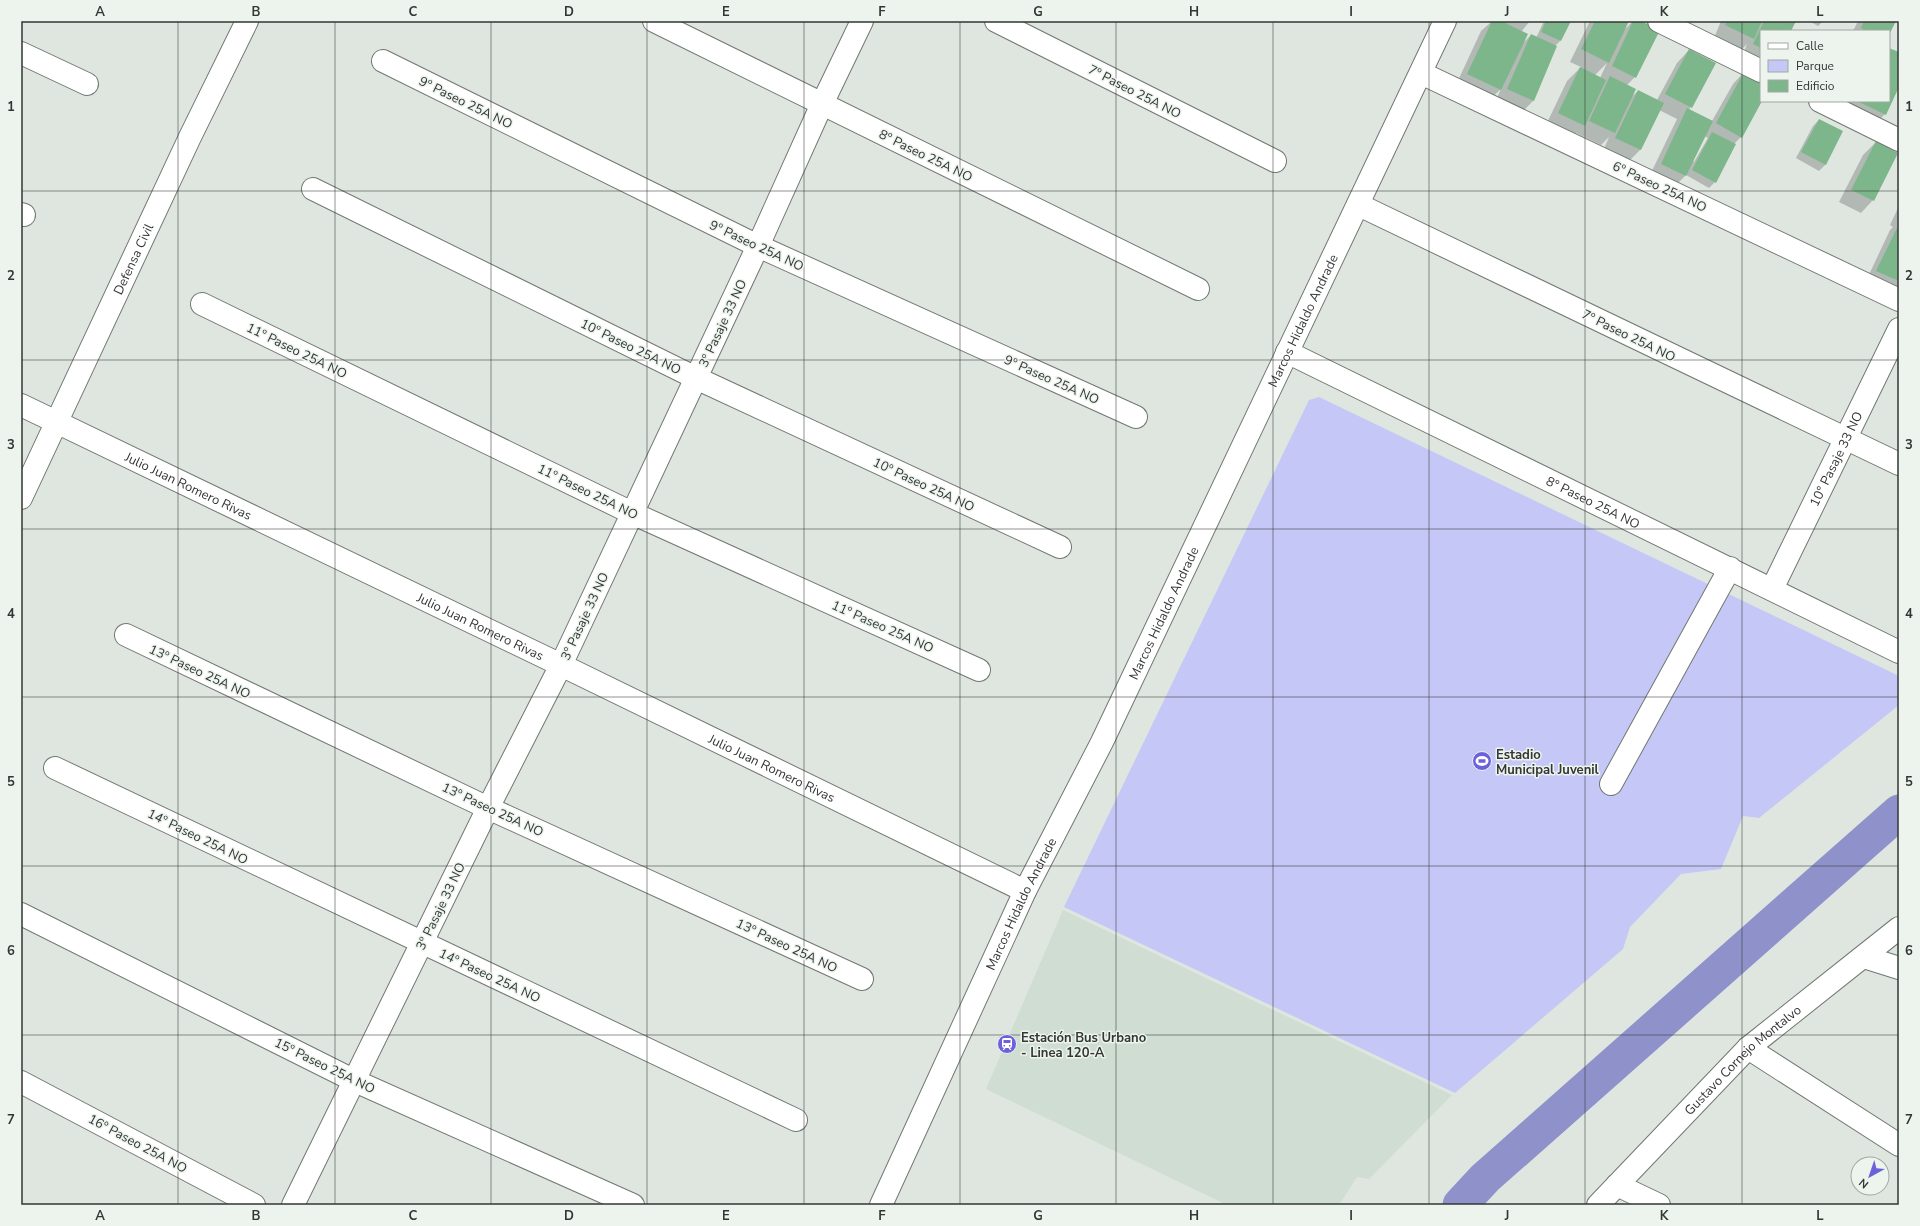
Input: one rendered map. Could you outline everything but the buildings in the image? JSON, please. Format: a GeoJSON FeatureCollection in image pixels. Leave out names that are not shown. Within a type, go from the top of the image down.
{"type":"FeatureCollection","features":[{"type":"Feature","properties":{"kind":"street","name":"Defensa Civil"},"geometry":{"type":"LineString","coordinates":[[21,498],[246,21]]}},
{"type":"Feature","properties":{"kind":"street","name":"8º Paseo 25A NO"},"geometry":{"type":"LineString","coordinates":[[654,21],[1198,289]]}},
{"type":"Feature","properties":{"kind":"street","name":"3º Pasaje 33 NO"},"geometry":{"type":"LineString","coordinates":[[294,1205],[488,808],[561,665],[862,21]]}},
{"type":"Feature","properties":{"kind":"street","name":"7º Paseo 25A NO"},"geometry":{"type":"LineString","coordinates":[[996,21],[1275,161]]}},
{"type":"Feature","properties":{"kind":"street","name":"Marcos Hidaldo Andrade"},"geometry":{"type":"LineString","coordinates":[[881,1205],[1025,891],[1102,742],[1445,21]]}},
{"type":"Feature","properties":{"kind":"street"},"geometry":{"type":"LineString","coordinates":[[1659,21],[1760,72]]}},
{"type":"Feature","properties":{"kind":"street"},"geometry":{"type":"LineString","coordinates":[[21,53],[87,84]]}},
{"type":"Feature","properties":{"kind":"street","name":"9º Paseo 25A NO"},"geometry":{"type":"LineString","coordinates":[[384,61],[758,246],[1136,417]]}},
{"type":"Feature","properties":{"kind":"street","name":"6º Paseo 25A NO"},"geometry":{"type":"LineString","coordinates":[[1421,73],[1899,300]]}},
{"type":"Feature","properties":{"kind":"street"},"geometry":{"type":"LineString","coordinates":[[1822,102],[1899,140]]}},
{"type":"Feature","properties":{"kind":"street","name":"10º Paseo 25A NO"},"geometry":{"type":"LineString","coordinates":[[313,190],[696,378],[1060,547]]}},
{"type":"Feature","properties":{"kind":"street","name":"7º Paseo 25A NO"},"geometry":{"type":"LineString","coordinates":[[1358,205],[1899,464]]}},
{"type":"Feature","properties":{"kind":"street","name":"11º Paseo 25A NO"},"geometry":{"type":"LineString","coordinates":[[202,304],[632,513],[979,670]]}},
{"type":"Feature","properties":{"kind":"street","name":"10° Pasaje 33 NO"},"geometry":{"type":"LineString","coordinates":[[1772,589],[1899,329]]}},
{"type":"Feature","properties":{"kind":"street","name":"8° Paseo 25A NO"},"geometry":{"type":"LineString","coordinates":[[1287,352],[1899,652]]}},
{"type":"Feature","properties":{"kind":"street","name":"Julio Juan Romero Rivas"},"geometry":{"type":"LineString","coordinates":[[21,405],[561,665],[1025,891]]}},
{"type":"Feature","properties":{"kind":"street"},"geometry":{"type":"LineString","coordinates":[[1611,784],[1730,568]]}},
{"type":"Feature","properties":{"kind":"street","name":"13º Paseo 25A NO"},"geometry":{"type":"LineString","coordinates":[[126,635],[488,808],[862,979]]}},
{"type":"Feature","properties":{"kind":"street","name":"14º Paseo 25A NO"},"geometry":{"type":"LineString","coordinates":[[55,768],[796,1120]]}},
{"type":"Feature","properties":{"kind":"street","name":"15º Paseo 25A NO"},"geometry":{"type":"LineString","coordinates":[[21,914],[355,1081],[634,1205]]}},
{"type":"Feature","properties":{"kind":"street","name":"Gustavo Cornejo Montalvo"},"geometry":{"type":"LineString","coordinates":[[1598,1205],[1748,1048],[1899,928]]}},
{"type":"Feature","properties":{"kind":"street"},"geometry":{"type":"LineString","coordinates":[[1864,957],[1899,968]]}},
{"type":"Feature","properties":{"kind":"street"},"geometry":{"type":"LineString","coordinates":[[1748,1048],[1899,1145]]}},
{"type":"Feature","properties":{"kind":"street","name":"16º Paseo 25A NO"},"geometry":{"type":"LineString","coordinates":[[21,1082],[254,1205]]}},
{"type":"Feature","properties":{"kind":"street"},"geometry":{"type":"LineString","coordinates":[[1617,1185],[1659,1205]]}},
{"type":"Feature","properties":{"kind":"shaded area"},"geometry":{"type":"Polygon","coordinates":[[[1063,910],[1452,1095],[1369,1179],[1357,1177],[1339,1205],[1227,1205],[986,1089],[1063,910]]]}},
{"type":"Feature","properties":{"kind":"green space","name":"Estadio Municipal Juvenil"},"geometry":{"type":"Polygon","coordinates":[[[1319,397],[1899,676],[1899,705],[1759,818],[1743,816],[1721,869],[1681,874],[1630,927],[1623,949],[1455,1093],[1064,907],[1309,400],[1319,397]]]}},
{"type":"Feature","properties":{"kind":"waterway"},"geometry":{"type":"LineString","coordinates":[[1460,1205],[1485,1178],[1899,812]]}},
{"type":"Feature","properties":{"kind":"place","name":"Estadio Municipal Juvenil"},"geometry":{"type":"Point","coordinates":[1482,761]}},
{"type":"Feature","properties":{"kind":"place","name":"Estación Bus Urbano - Linea 120-A"},"geometry":{"type":"Point","coordinates":[1007,1044]}}]}
